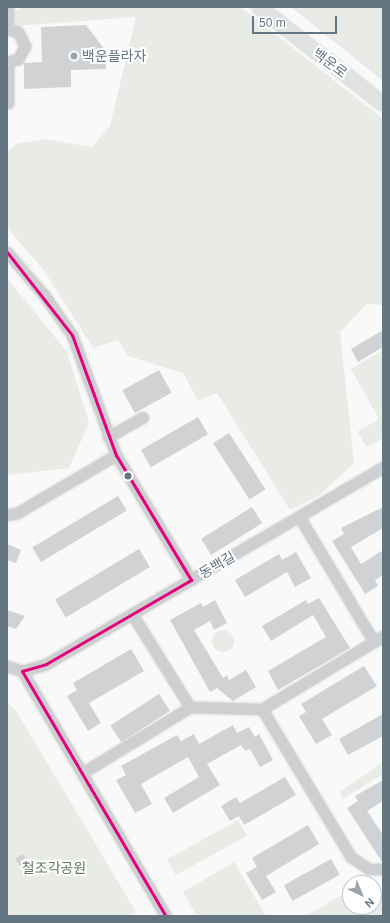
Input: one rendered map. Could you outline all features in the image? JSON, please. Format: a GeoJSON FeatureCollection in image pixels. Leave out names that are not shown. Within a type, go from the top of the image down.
{"type":"FeatureCollection","features":[{"type":"Feature","properties":{"kind":"main road","name":"백운로"},"geometry":{"type":"LineString","coordinates":[[260,7],[383,104]]}},
{"type":"Feature","properties":{"kind":"street"},"geometry":{"type":"LineString","coordinates":[[8,7],[8,29],[18,32],[25,46],[18,59],[7,62],[8,103]]}},
{"type":"Feature","properties":{"kind":"street","name":"동백길"},"geometry":{"type":"LineString","coordinates":[[7,252],[44,295],[72,335],[91,378],[108,437],[116,455],[191,580],[300,518],[383,467]]}},
{"type":"Feature","properties":{"kind":"street"},"geometry":{"type":"LineString","coordinates":[[108,437],[143,417]]}},
{"type":"Feature","properties":{"kind":"street"},"geometry":{"type":"LineString","coordinates":[[7,515],[17,513],[116,455]]}},
{"type":"Feature","properties":{"kind":"street"},"geometry":{"type":"LineString","coordinates":[[82,773],[190,707],[262,709],[378,638],[300,518]]}},
{"type":"Feature","properties":{"kind":"street"},"geometry":{"type":"LineString","coordinates":[[7,666],[22,671],[46,664],[191,580]]}},
{"type":"Feature","properties":{"kind":"street"},"geometry":{"type":"LineString","coordinates":[[132,614],[190,707]]}},
{"type":"Feature","properties":{"kind":"street"},"geometry":{"type":"LineString","coordinates":[[22,671],[166,916]]}},
{"type":"Feature","properties":{"kind":"street"},"geometry":{"type":"LineString","coordinates":[[262,709],[351,857],[369,869],[383,869]]}},
{"type":"Feature","properties":{"kind":"shaded area"},"geometry":{"type":"Polygon","coordinates":[[[291,7],[383,7],[383,81],[291,7]]]}},
{"type":"Feature","properties":{"kind":"green space"},"geometry":{"type":"Polygon","coordinates":[[[21,7],[241,7],[383,119],[383,305],[367,304],[340,332],[354,463],[320,495],[290,510],[217,393],[198,401],[183,373],[128,356],[118,340],[93,348],[43,269],[7,228],[7,152],[17,144],[44,139],[92,147],[110,126],[136,17],[15,26],[14,13],[21,7]]]}},
{"type":"Feature","properties":{"kind":"green space"},"geometry":{"type":"Polygon","coordinates":[[[298,7],[361,7],[383,29],[383,76],[298,7]]]}},
{"type":"Feature","properties":{"kind":"green space"},"geometry":{"type":"Polygon","coordinates":[[[7,278],[67,352],[89,423],[69,468],[7,475],[7,278]]]}},
{"type":"Feature","properties":{"kind":"green space"},"geometry":{"type":"Polygon","coordinates":[[[383,350],[383,438],[367,447],[357,432],[379,419],[351,369],[383,350]]]}},
{"type":"Feature","properties":{"kind":"green space"},"geometry":{"type":"Polygon","coordinates":[[[223,630],[231,633],[234,641],[231,649],[223,652],[215,649],[212,641],[215,633],[223,630]]]}},
{"type":"Feature","properties":{"kind":"green space","name":"철조각공원"},"geometry":{"type":"Polygon","coordinates":[[[7,703],[15,709],[136,912],[128,916],[7,916],[7,703]]]}},
{"type":"Feature","properties":{"kind":"green space"},"geometry":{"type":"Polygon","coordinates":[[[383,762],[383,774],[343,799],[340,792],[383,762]]]}},
{"type":"Feature","properties":{"kind":"green space"},"geometry":{"type":"Polygon","coordinates":[[[238,820],[247,836],[176,875],[167,859],[238,820]]]}},
{"type":"Feature","properties":{"kind":"green space"},"geometry":{"type":"Polygon","coordinates":[[[234,862],[266,916],[197,916],[183,892],[234,862]]]}},
{"type":"Feature","properties":{"kind":"green space"},"geometry":{"type":"Polygon","coordinates":[[[383,893],[383,916],[306,916],[342,895],[342,915],[382,915],[383,893]]]}},
{"type":"Feature","properties":{"kind":"building","name":"백운플라자"},"geometry":{"type":"Polygon","coordinates":[[[86,25],[105,50],[106,69],[71,70],[71,87],[24,89],[24,63],[42,62],[41,27],[86,25]]]}},
{"type":"Feature","properties":{"kind":"building"},"geometry":{"type":"Polygon","coordinates":[[[383,330],[383,347],[358,362],[351,349],[383,330]]]}},
{"type":"Feature","properties":{"kind":"building"},"geometry":{"type":"Polygon","coordinates":[[[159,370],[172,393],[135,413],[122,390],[159,370]]]}},
{"type":"Feature","properties":{"kind":"building"},"geometry":{"type":"Polygon","coordinates":[[[198,417],[208,434],[151,467],[141,450],[198,417]]]}},
{"type":"Feature","properties":{"kind":"building"},"geometry":{"type":"Polygon","coordinates":[[[229,433],[265,489],[250,500],[213,443],[229,433]]]}},
{"type":"Feature","properties":{"kind":"building"},"geometry":{"type":"Polygon","coordinates":[[[118,496],[127,511],[41,562],[32,548],[118,496]]]}},
{"type":"Feature","properties":{"kind":"building"},"geometry":{"type":"Polygon","coordinates":[[[252,507],[262,523],[211,555],[201,539],[252,507]]]}},
{"type":"Feature","properties":{"kind":"building"},"geometry":{"type":"Polygon","coordinates":[[[383,507],[383,528],[351,547],[361,564],[383,550],[383,575],[375,580],[378,586],[365,594],[332,541],[344,534],[341,528],[383,507]]]}},
{"type":"Feature","properties":{"kind":"building"},"geometry":{"type":"Polygon","coordinates":[[[7,544],[21,550],[16,563],[7,560],[7,544]]]}},
{"type":"Feature","properties":{"kind":"building"},"geometry":{"type":"Polygon","coordinates":[[[139,549],[150,567],[66,617],[55,599],[139,549]]]}},
{"type":"Feature","properties":{"kind":"building"},"geometry":{"type":"Polygon","coordinates":[[[296,552],[311,578],[295,587],[287,572],[245,597],[235,580],[279,554],[282,560],[296,552]]]}},
{"type":"Feature","properties":{"kind":"building"},"geometry":{"type":"Polygon","coordinates":[[[319,598],[350,648],[278,690],[268,671],[326,637],[313,615],[271,641],[262,626],[306,600],[308,604],[319,598]]]}},
{"type":"Feature","properties":{"kind":"building"},"geometry":{"type":"Polygon","coordinates":[[[215,600],[227,623],[214,630],[210,621],[194,630],[223,678],[227,675],[229,680],[246,670],[256,687],[233,701],[217,688],[210,692],[170,620],[201,603],[203,607],[215,600]]]}},
{"type":"Feature","properties":{"kind":"building"},"geometry":{"type":"Polygon","coordinates":[[[7,610],[25,616],[16,629],[7,626],[7,610]]]}},
{"type":"Feature","properties":{"kind":"building"},"geometry":{"type":"Polygon","coordinates":[[[131,649],[144,671],[89,703],[101,723],[88,731],[67,696],[77,690],[73,683],[131,649]]]}},
{"type":"Feature","properties":{"kind":"building"},"geometry":{"type":"Polygon","coordinates":[[[364,666],[377,686],[322,719],[332,735],[316,744],[299,716],[306,712],[301,704],[364,666]]]}},
{"type":"Feature","properties":{"kind":"building"},"geometry":{"type":"Polygon","coordinates":[[[159,694],[170,711],[121,742],[110,726],[159,694]]]}},
{"type":"Feature","properties":{"kind":"building"},"geometry":{"type":"Polygon","coordinates":[[[383,714],[383,736],[348,755],[339,739],[383,714]]]}},
{"type":"Feature","properties":{"kind":"building"},"geometry":{"type":"Polygon","coordinates":[[[233,725],[237,733],[249,727],[255,737],[259,734],[273,760],[260,767],[250,749],[245,751],[241,745],[207,764],[220,785],[173,813],[164,798],[199,777],[188,757],[141,784],[152,804],[135,813],[116,780],[126,775],[121,766],[177,735],[181,741],[194,734],[199,744],[233,725]]]}},
{"type":"Feature","properties":{"kind":"building"},"geometry":{"type":"Polygon","coordinates":[[[285,777],[296,795],[244,825],[239,816],[230,821],[221,806],[236,797],[240,803],[285,777]]]}},
{"type":"Feature","properties":{"kind":"building"},"geometry":{"type":"Polygon","coordinates":[[[383,780],[383,801],[367,811],[383,835],[382,862],[347,808],[358,801],[355,796],[383,780]]]}},
{"type":"Feature","properties":{"kind":"building"},"geometry":{"type":"Polygon","coordinates":[[[308,825],[319,844],[266,876],[276,892],[262,900],[246,873],[257,867],[252,858],[308,825]]]}},
{"type":"Feature","properties":{"kind":"building"},"geometry":{"type":"Polygon","coordinates":[[[23,854],[30,867],[23,871],[15,859],[23,854]]]}},
{"type":"Feature","properties":{"kind":"building"},"geometry":{"type":"Polygon","coordinates":[[[331,859],[340,875],[292,901],[284,885],[331,859]]]}},
{"type":"Feature","properties":{"kind":"transit line"},"geometry":{"type":"LineString","coordinates":[[7,252],[72,335],[116,455],[191,580]]}},
{"type":"Feature","properties":{"kind":"transit line"},"geometry":{"type":"LineString","coordinates":[[22,671],[46,664],[191,580]]}},
{"type":"Feature","properties":{"kind":"transit line"},"geometry":{"type":"LineString","coordinates":[[22,671],[166,916]]}},
{"type":"Feature","properties":{"kind":"place","name":"백운플라자"},"geometry":{"type":"Point","coordinates":[74,56]}}]}
